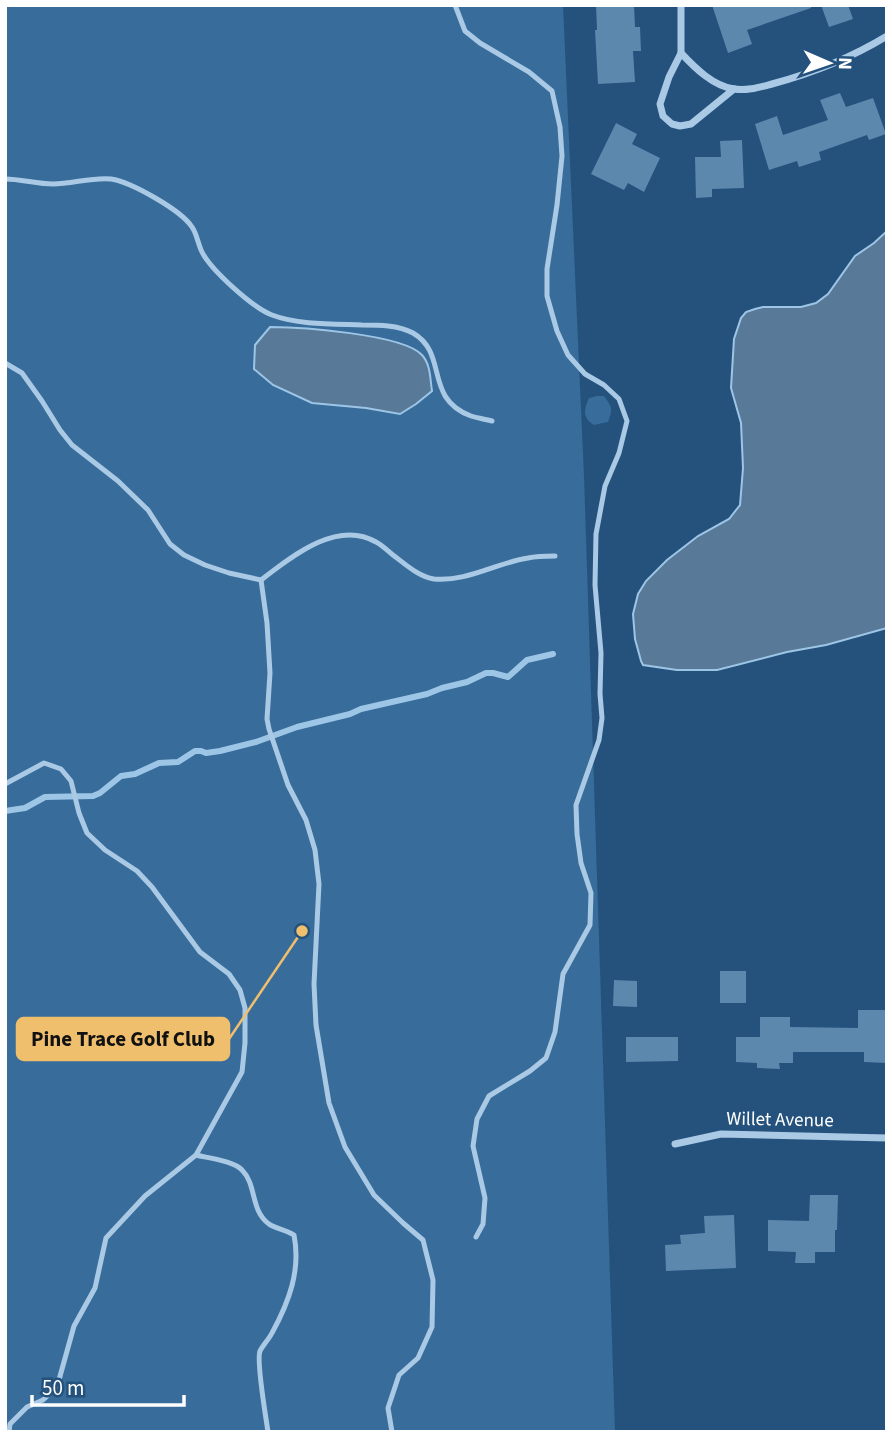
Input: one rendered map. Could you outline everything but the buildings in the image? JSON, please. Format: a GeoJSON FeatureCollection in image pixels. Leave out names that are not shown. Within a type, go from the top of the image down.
{"type":"FeatureCollection","features":[{"type":"Feature","properties":{"kind":"street"},"geometry":{"type":"LineString","coordinates":[[681,5],[681,53],[660,104],[663,116],[672,124],[691,124],[734,89]]}},
{"type":"Feature","properties":{"kind":"street"},"geometry":{"type":"LineString","coordinates":[[681,53],[704,75],[720,84],[734,89],[755,88],[816,70],[887,36]]}},
{"type":"Feature","properties":{"kind":"street","name":"Willet Avenue"},"geometry":{"type":"LineString","coordinates":[[675,1144],[721,1134],[887,1138]]}},
{"type":"Feature","properties":{"kind":"lane"},"geometry":{"type":"LineString","coordinates":[[455,5],[465,31],[529,72],[552,91],[560,127],[562,156],[547,269],[547,296],[556,331],[568,355],[585,374],[604,385],[619,399],[627,421],[619,453],[606,486],[596,534],[594,585],[601,653],[602,718],[599,740],[576,805],[581,863],[590,893],[590,925],[563,974],[555,1032],[546,1058],[530,1072],[489,1096],[477,1119],[473,1146],[485,1198],[483,1224],[475,1237]]}},
{"type":"Feature","properties":{"kind":"lane"},"geometry":{"type":"LineString","coordinates":[[5,178],[52,184],[109,179],[141,190],[192,226],[203,253],[217,271],[260,309],[274,316],[306,322],[395,327],[412,332],[424,341],[431,351],[438,382],[446,399],[458,410],[492,421]]}},
{"type":"Feature","properties":{"kind":"lane"},"geometry":{"type":"LineString","coordinates":[[5,363],[22,373],[72,444],[118,481],[148,510],[170,544],[184,555],[205,565],[261,580]]}},
{"type":"Feature","properties":{"kind":"lane"},"geometry":{"type":"LineString","coordinates":[[261,580],[308,548],[341,535],[355,535],[375,541],[418,573],[431,578],[464,577],[527,558],[555,556]]}},
{"type":"Feature","properties":{"kind":"lane"},"geometry":{"type":"LineString","coordinates":[[261,580],[270,654],[267,719],[275,752],[306,820],[315,850],[319,884],[314,984],[316,1025],[329,1103],[345,1147],[374,1195],[423,1240],[433,1280],[432,1327],[418,1358],[399,1375],[388,1408],[392,1432]]}},
{"type":"Feature","properties":{"kind":"lane"},"geometry":{"type":"LineString","coordinates":[[5,784],[44,763],[61,769],[71,782],[87,833],[105,850],[137,871],[200,951],[229,974],[240,990],[244,1008],[245,1043],[242,1072],[195,1155],[145,1196],[106,1238],[95,1288],[74,1326],[57,1387],[43,1400],[27,1407],[10,1424],[9,1432]]}},
{"type":"Feature","properties":{"kind":"lane"},"geometry":{"type":"LineString","coordinates":[[195,1155],[242,1169],[251,1184],[256,1207],[269,1224],[294,1234],[297,1249],[295,1272],[287,1306],[260,1352],[258,1365],[268,1432]]}},
{"type":"Feature","properties":{"kind":"shaded area"},"geometry":{"type":"Polygon","coordinates":[[[5,5],[563,5],[584,476],[615,1432],[5,1432],[5,5]]]}},
{"type":"Feature","properties":{"kind":"shaded area"},"geometry":{"type":"Polygon","coordinates":[[[887,231],[887,628],[717,670],[677,670],[643,665],[635,639],[633,614],[638,594],[646,581],[667,560],[698,536],[729,519],[740,505],[743,468],[741,423],[731,388],[734,339],[741,318],[746,312],[763,307],[801,307],[816,303],[828,294],[855,256],[887,231]]]}},
{"type":"Feature","properties":{"kind":"shaded area"},"geometry":{"type":"Polygon","coordinates":[[[270,327],[350,333],[411,348],[422,355],[427,363],[432,391],[400,414],[312,403],[273,385],[254,369],[255,345],[270,327]]]}},
{"type":"Feature","properties":{"kind":"shaded area"},"geometry":{"type":"Polygon","coordinates":[[[604,396],[611,411],[608,422],[594,425],[587,419],[585,410],[589,398],[604,396]]]}},
{"type":"Feature","properties":{"kind":"waterway"},"geometry":{"type":"LineString","coordinates":[[5,811],[25,808],[45,797],[93,796],[121,776],[135,774],[159,763],[178,762],[195,751],[220,751],[256,742],[361,709],[427,694],[467,682],[486,673],[508,677],[527,660],[553,654]]}},
{"type":"Feature","properties":{"kind":"place","name":"Pine Trace Golf Club"},"geometry":{"type":"Point","coordinates":[302,931]}}]}
